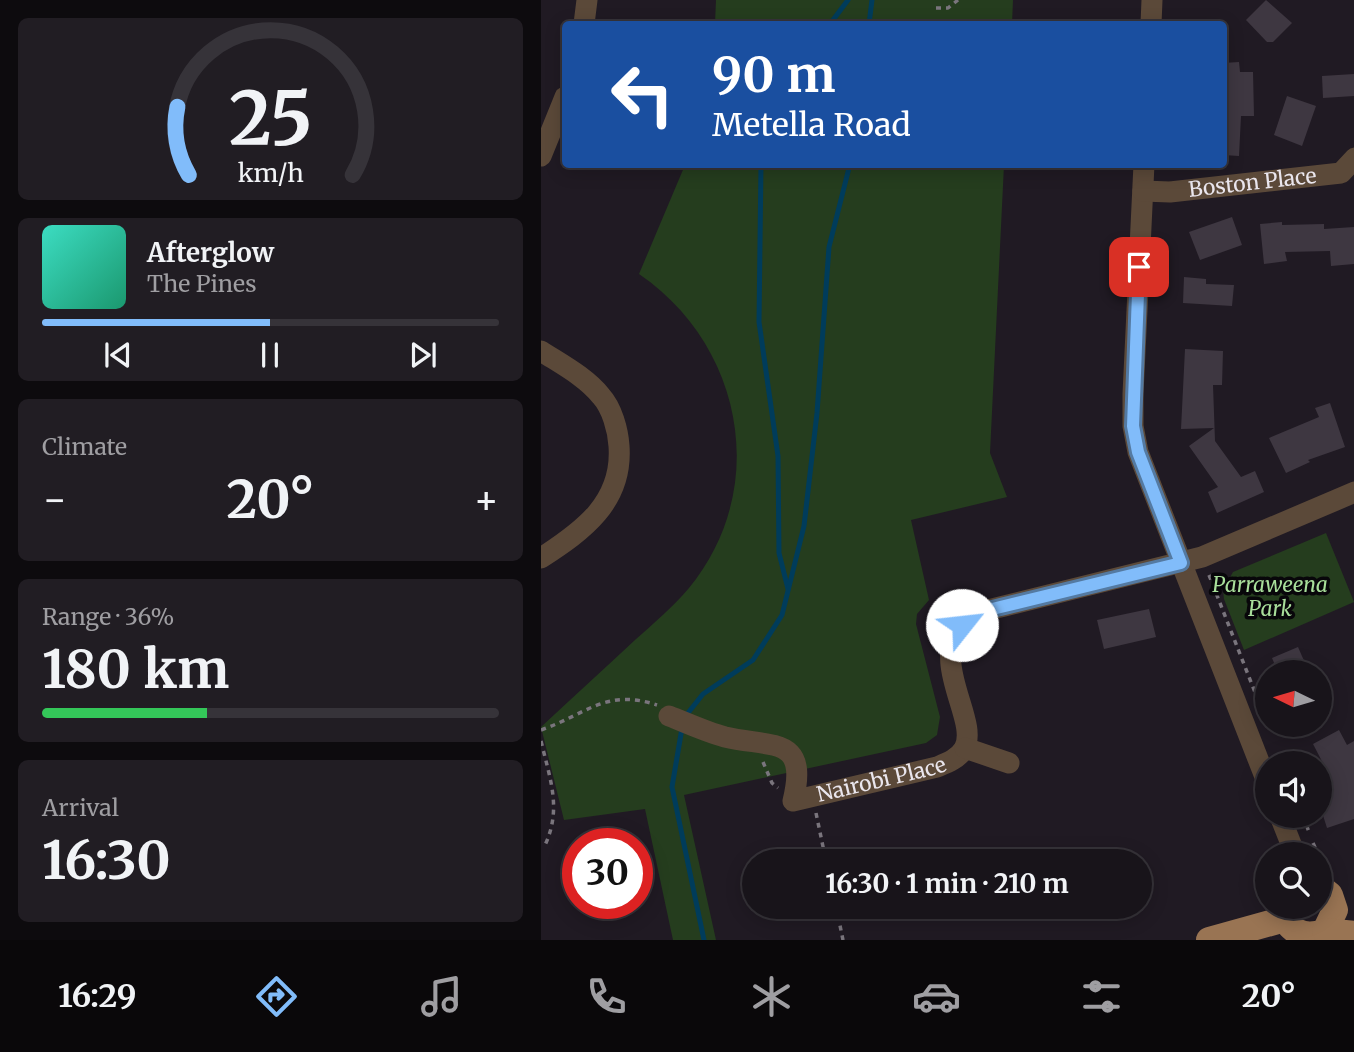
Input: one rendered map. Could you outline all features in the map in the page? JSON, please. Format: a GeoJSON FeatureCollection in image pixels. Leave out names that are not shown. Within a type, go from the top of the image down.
{"type":"FeatureCollection","features":[{"type":"Feature","properties":{"kind":"main road"},"geometry":{"type":"LineString","coordinates":[[1325,932],[1334,918],[1336,899]]}},
{"type":"Feature","properties":{"kind":"main road"},"geometry":{"type":"LineString","coordinates":[[1209,940],[1268,919]]}},
{"type":"Feature","properties":{"kind":"main road"},"geometry":{"type":"LineString","coordinates":[[1287,919],[1289,926],[1302,935],[1325,932],[1354,934]]}},
{"type":"Feature","properties":{"kind":"street"},"geometry":{"type":"LineString","coordinates":[[584,21],[587,0]]}},
{"type":"Feature","properties":{"kind":"street"},"geometry":{"type":"LineString","coordinates":[[1151,21],[1152,0]]}},
{"type":"Feature","properties":{"kind":"street"},"geometry":{"type":"LineString","coordinates":[[541,156],[562,104]]}},
{"type":"Feature","properties":{"kind":"street","name":"Boston Place"},"geometry":{"type":"LineString","coordinates":[[1143,191],[1170,192],[1341,173],[1354,158]]}},
{"type":"Feature","properties":{"kind":"street"},"geometry":{"type":"LineString","coordinates":[[1144,168],[1133,426],[1138,452],[1255,751]]}},
{"type":"Feature","properties":{"kind":"street"},"geometry":{"type":"LineString","coordinates":[[541,351],[585,380],[603,397],[618,432],[620,459],[615,488],[600,512],[583,531],[541,558]]}},
{"type":"Feature","properties":{"kind":"street","name":"Nairobi Place"},"geometry":{"type":"LineString","coordinates":[[803,799],[937,767],[955,760],[966,748],[967,734],[950,661],[952,643],[962,625],[984,611],[1181,563],[1354,492]]}},
{"type":"Feature","properties":{"kind":"street"},"geometry":{"type":"LineString","coordinates":[[669,716],[722,736],[776,744],[789,750],[796,760],[803,799]]}},
{"type":"Feature","properties":{"kind":"street","name":"Nairobi Place"},"geometry":{"type":"LineString","coordinates":[[966,748],[1009,764]]}},
{"type":"Feature","properties":{"kind":"path"},"geometry":{"type":"LineString","coordinates":[[936,9],[948,8],[958,0]]}},
{"type":"Feature","properties":{"kind":"path"},"geometry":{"type":"LineString","coordinates":[[1209,575],[1272,738]]}},
{"type":"Feature","properties":{"kind":"path"},"geometry":{"type":"LineString","coordinates":[[541,741],[555,805],[554,826],[545,845]]}},
{"type":"Feature","properties":{"kind":"path"},"geometry":{"type":"LineString","coordinates":[[803,799],[822,849]]}},
{"type":"Feature","properties":{"kind":"path"},"geometry":{"type":"LineString","coordinates":[[839,919],[843,940]]}},
{"type":"Feature","properties":{"kind":"green space"},"geometry":{"type":"Polygon","coordinates":[[[716,0],[1013,0],[1012,21],[715,21],[716,0]]]}},
{"type":"Feature","properties":{"kind":"green space"},"geometry":{"type":"Polygon","coordinates":[[[684,168],[1004,168],[990,453],[1007,497],[911,520],[929,600],[917,614],[916,624],[940,717],[937,735],[926,743],[684,795],[716,940],[673,940],[653,846],[653,828],[649,828],[645,809],[564,820],[541,727],[689,588],[715,549],[730,507],[737,463],[734,420],[722,378],[702,339],[674,304],[639,274],[684,168]]]}},
{"type":"Feature","properties":{"kind":"green space","name":"Parraweena Park"},"geometry":{"type":"Polygon","coordinates":[[[1326,533],[1354,602],[1244,650],[1224,599],[1223,590],[1233,572],[1326,533]]]}},
{"type":"Feature","properties":{"kind":"building"},"geometry":{"type":"Polygon","coordinates":[[[1266,0],[1292,23],[1273,42],[1267,42],[1246,20],[1266,0]]]}},
{"type":"Feature","properties":{"kind":"building"},"geometry":{"type":"Polygon","coordinates":[[[1239,62],[1240,72],[1253,72],[1254,116],[1241,116],[1239,156],[1227,155],[1227,63],[1239,62]]]}},
{"type":"Feature","properties":{"kind":"building"},"geometry":{"type":"Polygon","coordinates":[[[1354,74],[1354,96],[1323,98],[1322,76],[1354,74]]]}},
{"type":"Feature","properties":{"kind":"building"},"geometry":{"type":"Polygon","coordinates":[[[1287,96],[1316,106],[1302,146],[1274,135],[1287,96]]]}},
{"type":"Feature","properties":{"kind":"building"},"geometry":{"type":"Polygon","coordinates":[[[1232,217],[1242,245],[1200,260],[1189,232],[1232,217]]]}},
{"type":"Feature","properties":{"kind":"building"},"geometry":{"type":"Polygon","coordinates":[[[1282,222],[1282,225],[1324,224],[1324,229],[1354,227],[1354,264],[1331,266],[1330,251],[1285,252],[1287,261],[1264,264],[1260,224],[1282,222]]]}},
{"type":"Feature","properties":{"kind":"building"},"geometry":{"type":"Polygon","coordinates":[[[1184,277],[1206,279],[1206,284],[1234,285],[1232,306],[1183,303],[1184,277]]]}},
{"type":"Feature","properties":{"kind":"building"},"geometry":{"type":"Polygon","coordinates":[[[1185,349],[1223,351],[1222,385],[1213,385],[1215,441],[1241,477],[1255,471],[1264,492],[1217,513],[1208,492],[1218,487],[1189,446],[1214,428],[1181,429],[1185,349]]]}},
{"type":"Feature","properties":{"kind":"building"},"geometry":{"type":"Polygon","coordinates":[[[1330,403],[1345,447],[1308,460],[1310,462],[1286,473],[1269,438],[1319,417],[1315,408],[1330,403]]]}},
{"type":"Feature","properties":{"kind":"building"},"geometry":{"type":"Polygon","coordinates":[[[1149,609],[1156,637],[1104,649],[1097,620],[1149,609]]]}},
{"type":"Feature","properties":{"kind":"building"},"geometry":{"type":"Polygon","coordinates":[[[1298,647],[1304,660],[1273,660],[1272,658],[1298,647]]]}},
{"type":"Feature","properties":{"kind":"building"},"geometry":{"type":"Polygon","coordinates":[[[1339,730],[1347,745],[1354,741],[1354,819],[1332,826],[1332,751],[1317,751],[1313,744],[1332,737],[1332,734],[1339,730]]]}},
{"type":"Feature","properties":{"kind":"waterway"},"geometry":{"type":"LineString","coordinates":[[832,21],[848,0]]}},
{"type":"Feature","properties":{"kind":"waterway"},"geometry":{"type":"LineString","coordinates":[[869,21],[872,0]]}},
{"type":"Feature","properties":{"kind":"waterway"},"geometry":{"type":"LineString","coordinates":[[761,168],[759,322],[778,456],[779,553],[788,589]]}},
{"type":"Feature","properties":{"kind":"waterway"},"geometry":{"type":"LineString","coordinates":[[684,718],[703,694],[753,660],[782,615],[804,526],[817,413],[829,247],[849,168]]}},
{"type":"Feature","properties":{"kind":"waterway"},"geometry":{"type":"LineString","coordinates":[[682,728],[672,787],[704,940]]}},
{"type":"Feature","properties":{"kind":"route"},"geometry":{"type":"LineString","coordinates":[[962,625],[984,611],[1181,563],[1138,452],[1133,426],[1139,267]]}}]}
